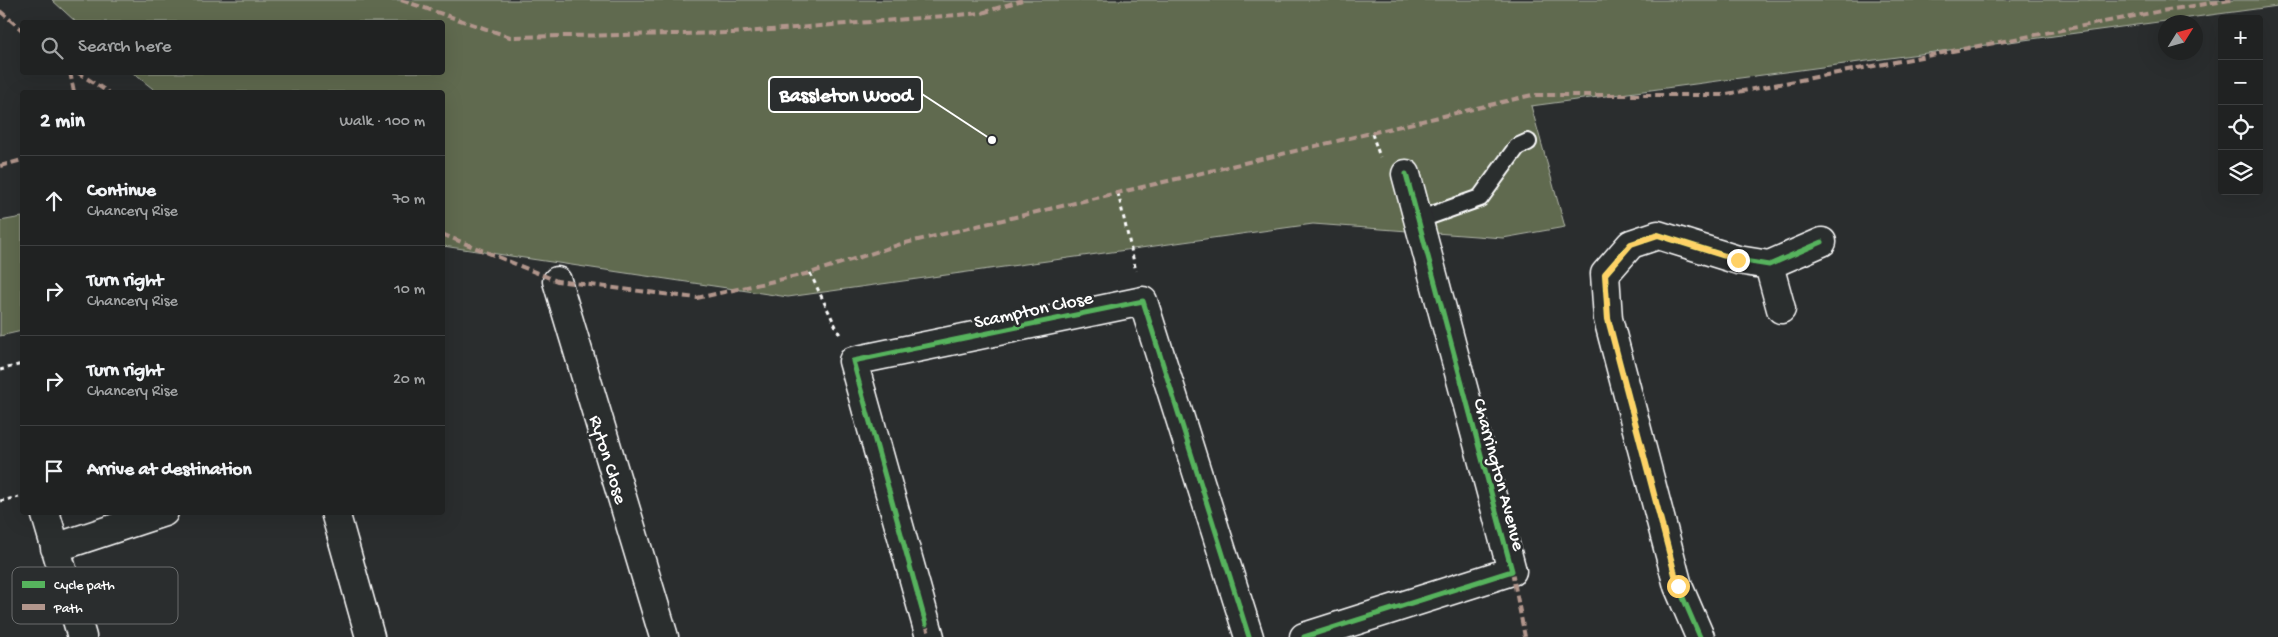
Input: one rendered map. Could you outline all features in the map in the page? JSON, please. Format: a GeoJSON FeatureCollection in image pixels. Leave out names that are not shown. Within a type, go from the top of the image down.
{"type":"FeatureCollection","features":[{"type":"Feature","properties":{"kind":"street","name":"Charrington Avenue"},"geometry":{"type":"LineString","coordinates":[[1304,637],[1512,571],[1406,174]]}},
{"type":"Feature","properties":{"kind":"street"},"geometry":{"type":"LineString","coordinates":[[1700,637],[1678,586],[1608,319],[1605,274],[1631,244],[1658,235],[1738,260],[1769,265],[1822,242]]}},
{"type":"Feature","properties":{"kind":"street"},"geometry":{"type":"LineString","coordinates":[[1769,265],[1781,309]]}},
{"type":"Feature","properties":{"kind":"street","name":"Ryton Close"},"geometry":{"type":"LineString","coordinates":[[557,281],[664,637]]}},
{"type":"Feature","properties":{"kind":"street","name":"Scampton Close"},"geometry":{"type":"LineString","coordinates":[[853,361],[1143,301]]}},
{"type":"Feature","properties":{"kind":"street"},"geometry":{"type":"LineString","coordinates":[[1143,301],[1249,637]]}},
{"type":"Feature","properties":{"kind":"street"},"geometry":{"type":"LineString","coordinates":[[853,361],[928,631]]}},
{"type":"Feature","properties":{"kind":"street"},"geometry":{"type":"LineString","coordinates":[[45,515],[61,567]]}},
{"type":"Feature","properties":{"kind":"street"},"geometry":{"type":"LineString","coordinates":[[55,548],[155,515]]}},
{"type":"Feature","properties":{"kind":"street"},"geometry":{"type":"LineString","coordinates":[[336,515],[370,637]]}},
{"type":"Feature","properties":{"kind":"street"},"geometry":{"type":"LineString","coordinates":[[78,624],[82,637]]}},
{"type":"Feature","properties":{"kind":"lane"},"geometry":{"type":"LineString","coordinates":[[1418,220],[1480,198],[1517,147],[1528,142]]}},
{"type":"Feature","properties":{"kind":"path"},"geometry":{"type":"LineString","coordinates":[[1118,193],[1143,301]]}},
{"type":"Feature","properties":{"kind":"path"},"geometry":{"type":"LineString","coordinates":[[810,273],[853,361]]}},
{"type":"Feature","properties":{"kind":"path"},"geometry":{"type":"LineString","coordinates":[[0,370],[20,365]]}},
{"type":"Feature","properties":{"kind":"path"},"geometry":{"type":"LineString","coordinates":[[0,501],[20,496]]}},
{"type":"Feature","properties":{"kind":"green space"},"geometry":{"type":"Polygon","coordinates":[[[52,0],[2278,0],[2278,6],[2203,16],[2158,15],[2158,22],[1531,106],[1565,227],[1503,238],[1313,224],[788,297],[445,246],[445,90],[154,90],[136,75],[445,75],[445,20],[74,20],[52,0]]]}},
{"type":"Feature","properties":{"kind":"green space"},"geometry":{"type":"Polygon","coordinates":[[[20,217],[20,331],[0,336],[0,221],[20,217]]]}},
{"type":"Feature","properties":{"kind":"marked path"},"geometry":{"type":"LineString","coordinates":[[401,0],[510,37],[733,33],[982,13],[1022,0]]}},
{"type":"Feature","properties":{"kind":"marked path"},"geometry":{"type":"LineString","coordinates":[[445,235],[557,281],[697,298],[810,273],[901,244],[1532,95],[1722,95],[2161,11],[2231,0]]}},
{"type":"Feature","properties":{"kind":"marked path"},"geometry":{"type":"LineString","coordinates":[[0,11],[20,28]]}},
{"type":"Feature","properties":{"kind":"marked path"},"geometry":{"type":"LineString","coordinates":[[71,75],[74,90]]}},
{"type":"Feature","properties":{"kind":"marked path"},"geometry":{"type":"LineString","coordinates":[[82,75],[105,90]]}},
{"type":"Feature","properties":{"kind":"marked path"},"geometry":{"type":"LineString","coordinates":[[0,166],[20,161]]}},
{"type":"Feature","properties":{"kind":"marked path"},"geometry":{"type":"LineString","coordinates":[[1512,571],[1525,637]]}},
{"type":"Feature","properties":{"kind":"marked path"},"geometry":{"type":"LineString","coordinates":[[926,624],[930,637]]}},
{"type":"Feature","properties":{"kind":"cycle path"},"geometry":{"type":"LineString","coordinates":[[1304,637],[1512,571],[1406,174]]}},
{"type":"Feature","properties":{"kind":"cycle path"},"geometry":{"type":"LineString","coordinates":[[1700,637],[1678,586],[1608,319],[1605,274],[1631,244],[1658,235],[1738,260],[1769,265],[1822,242]]}},
{"type":"Feature","properties":{"kind":"cycle path"},"geometry":{"type":"LineString","coordinates":[[926,624],[853,361],[1143,301],[1249,637]]}},
{"type":"Feature","properties":{"kind":"place","name":"Bassleton Wood"},"geometry":{"type":"Point","coordinates":[992,140]}},
{"type":"Feature","properties":{"kind":"route"},"geometry":{"type":"LineString","coordinates":[[1678,586],[1608,319],[1605,274],[1631,244],[1658,235],[1738,260]]}}]}
